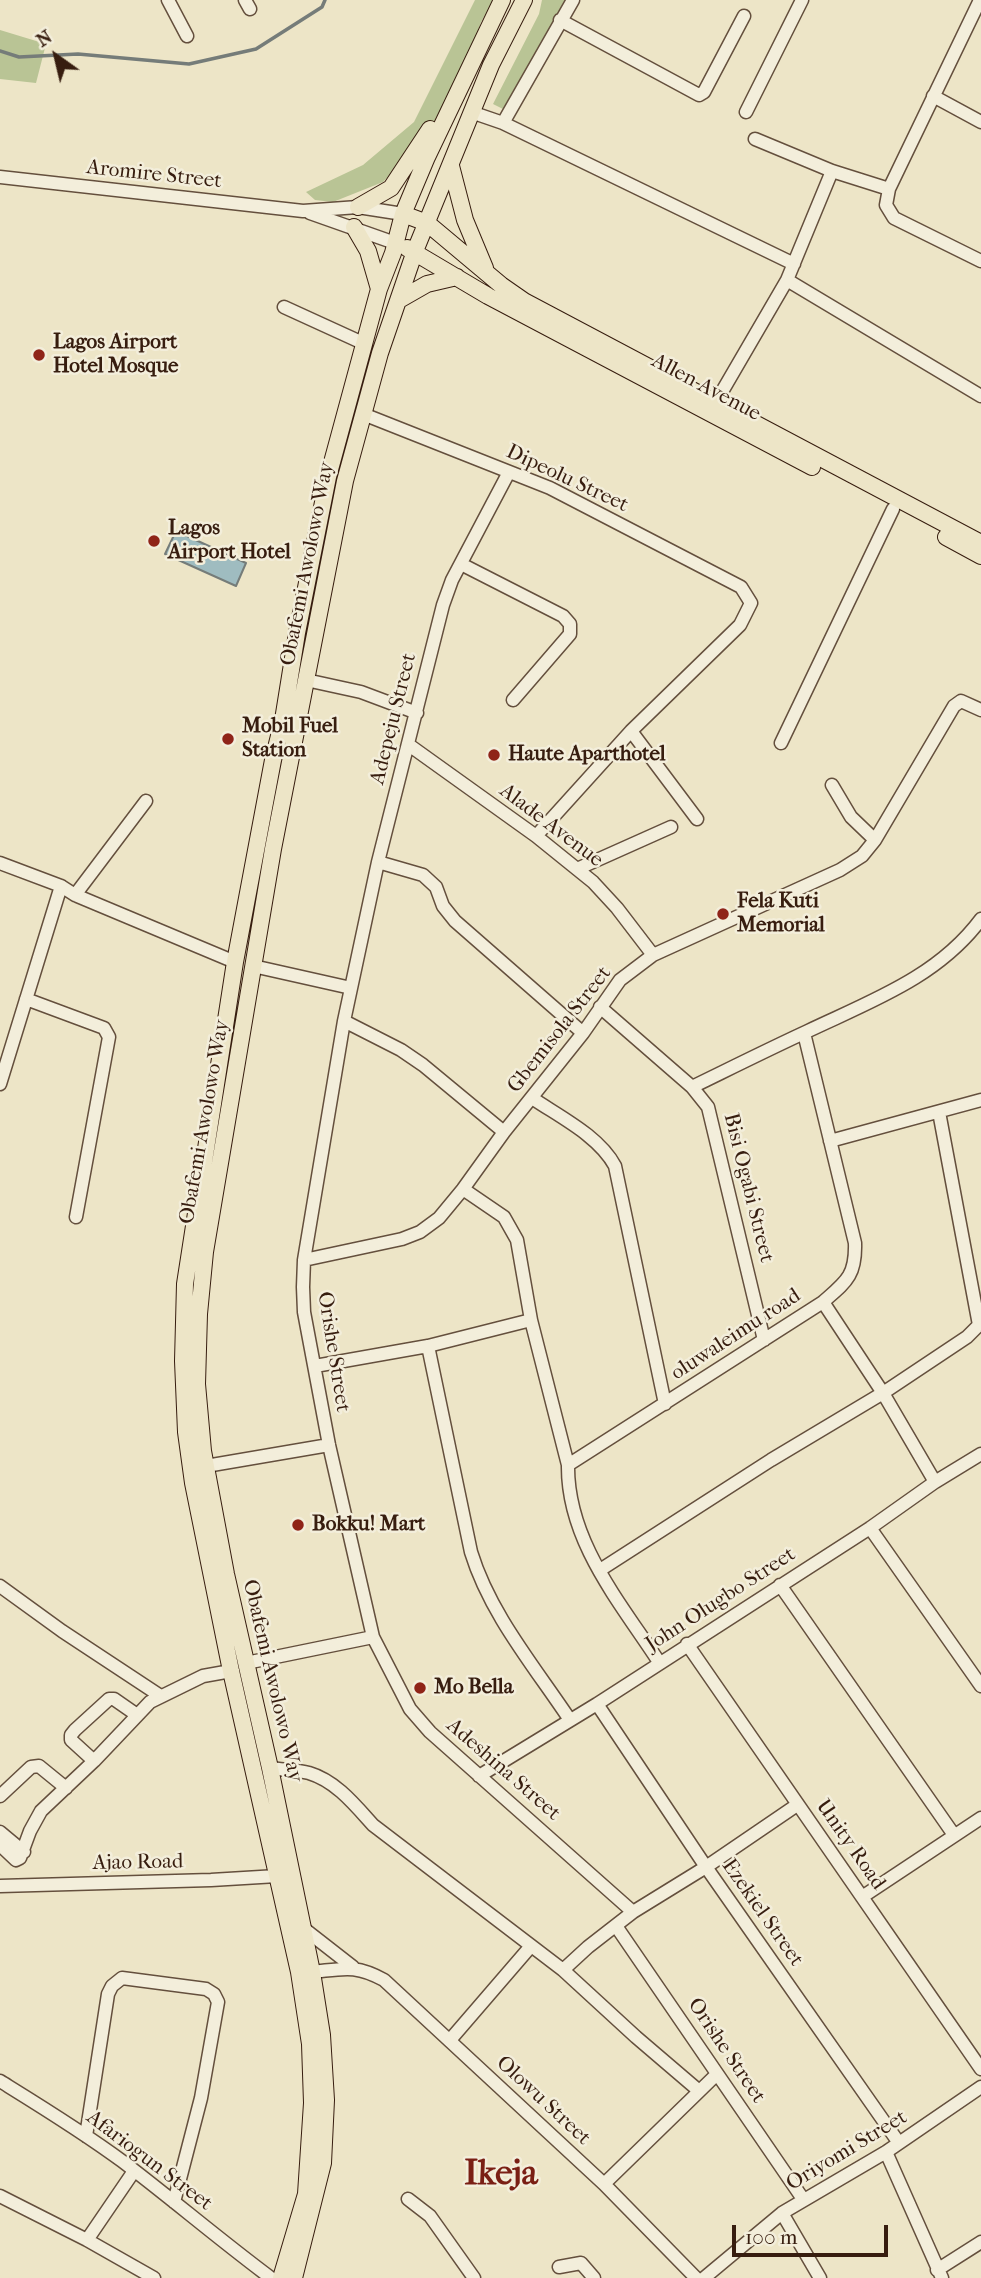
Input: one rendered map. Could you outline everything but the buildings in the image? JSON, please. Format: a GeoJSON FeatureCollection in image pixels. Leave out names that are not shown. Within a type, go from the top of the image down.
{"type":"FeatureCollection","features":[{"type":"Feature","properties":{"kind":"main road","name":"Obafemi Awolowo Way"},"geometry":{"type":"LineString","coordinates":[[294,2278],[310,2195],[310,2044],[299,1972],[277,1876],[239,1667],[206,1466],[197,1384],[206,1190],[234,962],[272,760],[283,720],[320,516],[379,289],[396,243],[403,214],[427,157],[502,0]]}},
{"type":"Feature","properties":{"kind":"main road","name":"Obafemi Awolowo Way"},"geometry":{"type":"LineString","coordinates":[[281,2278],[323,2163],[326,2100],[322,2035],[312,1972],[270,1768],[239,1667],[193,1483],[186,1432],[183,1362],[186,1284],[253,966],[345,481],[380,353],[415,251],[491,65],[524,0]]}},
{"type":"Feature","properties":{"kind":"main road"},"geometry":{"type":"LineString","coordinates":[[358,207],[391,188],[493,21]]}},
{"type":"Feature","properties":{"kind":"main road"},"geometry":{"type":"LineString","coordinates":[[451,166],[465,220],[486,271]]}},
{"type":"Feature","properties":{"kind":"main road","name":"Allen Avenue"},"geometry":{"type":"LineString","coordinates":[[403,214],[427,223],[501,285],[524,300],[981,543]]}},
{"type":"Feature","properties":{"kind":"main road"},"geometry":{"type":"LineString","coordinates":[[354,227],[368,251],[379,289]]}},
{"type":"Feature","properties":{"kind":"main road","name":"Allen Avenue"},"geometry":{"type":"LineString","coordinates":[[396,243],[415,251],[546,327],[981,556]]}},
{"type":"Feature","properties":{"kind":"main road"},"geometry":{"type":"LineString","coordinates":[[399,300],[427,284],[457,277]]}},
{"type":"Feature","properties":{"kind":"street"},"geometry":{"type":"LineString","coordinates":[[168,0],[187,36]]}},
{"type":"Feature","properties":{"kind":"street"},"geometry":{"type":"LineString","coordinates":[[503,123],[573,0]]}},
{"type":"Feature","properties":{"kind":"street"},"geometry":{"type":"LineString","coordinates":[[746,112],[802,0]]}},
{"type":"Feature","properties":{"kind":"street"},"geometry":{"type":"LineString","coordinates":[[979,0],[889,189],[886,205],[894,218],[981,261]]}},
{"type":"Feature","properties":{"kind":"street"},"geometry":{"type":"LineString","coordinates":[[560,20],[701,95],[744,16]]}},
{"type":"Feature","properties":{"kind":"street"},"geometry":{"type":"LineString","coordinates":[[933,96],[981,122]]}},
{"type":"Feature","properties":{"kind":"street"},"geometry":{"type":"LineString","coordinates":[[471,112],[503,123],[794,264]]}},
{"type":"Feature","properties":{"kind":"street"},"geometry":{"type":"LineString","coordinates":[[755,139],[832,171],[889,189]]}},
{"type":"Feature","properties":{"kind":"street"},"geometry":{"type":"LineString","coordinates":[[716,402],[787,280],[832,171]]}},
{"type":"Feature","properties":{"kind":"street","name":"Aromire Street"},"geometry":{"type":"LineString","coordinates":[[0,177],[303,211],[358,207],[403,214]]}},
{"type":"Feature","properties":{"kind":"street","name":"Aromire Street"},"geometry":{"type":"LineString","coordinates":[[303,211],[396,243]]}},
{"type":"Feature","properties":{"kind":"street"},"geometry":{"type":"LineString","coordinates":[[787,280],[981,396]]}},
{"type":"Feature","properties":{"kind":"street"},"geometry":{"type":"LineString","coordinates":[[284,307],[365,344]]}},
{"type":"Feature","properties":{"kind":"street","name":"Dipeolu Street"},"geometry":{"type":"LineString","coordinates":[[363,414],[550,488],[741,587],[747,594],[751,603],[740,625],[631,731]]}},
{"type":"Feature","properties":{"kind":"street","name":"Adepeju Street"},"geometry":{"type":"LineString","coordinates":[[351,988],[378,862],[443,605],[461,564],[509,472]]}},
{"type":"Feature","properties":{"kind":"street"},"geometry":{"type":"LineString","coordinates":[[781,743],[893,509]]}},
{"type":"Feature","properties":{"kind":"street"},"geometry":{"type":"LineString","coordinates":[[461,564],[563,616],[570,624],[570,634],[513,700]]}},
{"type":"Feature","properties":{"kind":"street"},"geometry":{"type":"LineString","coordinates":[[306,681],[361,692],[417,713]]}},
{"type":"Feature","properties":{"kind":"street","name":"Gbemisola Street"},"geometry":{"type":"LineString","coordinates":[[304,1259],[390,1242],[420,1232],[439,1217],[583,1033],[620,980],[653,955],[840,870],[862,856],[875,840],[954,706],[961,701],[981,710]]}},
{"type":"Feature","properties":{"kind":"street"},"geometry":{"type":"LineString","coordinates":[[536,836],[631,731],[697,819]]}},
{"type":"Feature","properties":{"kind":"street","name":"Alade Avenue"},"geometry":{"type":"LineString","coordinates":[[409,745],[536,836],[577,869],[604,893],[653,955]]}},
{"type":"Feature","properties":{"kind":"street"},"geometry":{"type":"LineString","coordinates":[[832,785],[851,817],[875,840]]}},
{"type":"Feature","properties":{"kind":"street"},"geometry":{"type":"LineString","coordinates":[[75,895],[146,801]]}},
{"type":"Feature","properties":{"kind":"street"},"geometry":{"type":"LineString","coordinates":[[577,869],[671,827]]}},
{"type":"Feature","properties":{"kind":"street"},"geometry":{"type":"LineString","coordinates":[[378,862],[415,872],[429,881],[436,887],[443,906],[455,921],[583,1033]]}},
{"type":"Feature","properties":{"kind":"street"},"geometry":{"type":"LineString","coordinates":[[0,863],[61,886],[75,895],[234,962]]}},
{"type":"Feature","properties":{"kind":"street"},"geometry":{"type":"LineString","coordinates":[[0,1084],[61,886]]}},
{"type":"Feature","properties":{"kind":"street"},"geometry":{"type":"LineString","coordinates":[[692,1087],[898,989],[935,967],[967,938],[981,919]]}},
{"type":"Feature","properties":{"kind":"street"},"geometry":{"type":"LineString","coordinates":[[253,966],[351,988]]}},
{"type":"Feature","properties":{"kind":"street","name":"Orishe Street"},"geometry":{"type":"LineString","coordinates":[[351,988],[304,1259],[304,1312],[329,1445],[373,1637]]}},
{"type":"Feature","properties":{"kind":"street"},"geometry":{"type":"LineString","coordinates":[[26,999],[104,1028],[109,1037],[76,1217]]}},
{"type":"Feature","properties":{"kind":"street","name":"Bisi Ogabi Street"},"geometry":{"type":"LineString","coordinates":[[600,1007],[692,1087],[708,1107],[764,1340]]}},
{"type":"Feature","properties":{"kind":"street"},"geometry":{"type":"LineString","coordinates":[[344,1021],[423,1065],[503,1132]]}},
{"type":"Feature","properties":{"kind":"street"},"geometry":{"type":"LineString","coordinates":[[804,1033],[855,1243],[850,1276],[823,1302]]}},
{"type":"Feature","properties":{"kind":"street"},"geometry":{"type":"LineString","coordinates":[[532,1098],[591,1138],[615,1166],[665,1404]]}},
{"type":"Feature","properties":{"kind":"street"},"geometry":{"type":"LineString","coordinates":[[830,1141],[981,1100]]}},
{"type":"Feature","properties":{"kind":"street"},"geometry":{"type":"LineString","coordinates":[[600,1570],[883,1393],[967,1337],[980,1324],[939,1112]]}},
{"type":"Feature","properties":{"kind":"street"},"geometry":{"type":"LineString","coordinates":[[463,1189],[509,1222],[517,1240],[531,1320],[568,1465],[570,1503],[580,1536],[659,1662]]}},
{"type":"Feature","properties":{"kind":"street","name":"oluwaleimu road"},"geometry":{"type":"LineString","coordinates":[[568,1465],[823,1302],[883,1393],[935,1482]]}},
{"type":"Feature","properties":{"kind":"street"},"geometry":{"type":"LineString","coordinates":[[315,1366],[428,1346],[531,1320]]}},
{"type":"Feature","properties":{"kind":"street"},"geometry":{"type":"LineString","coordinates":[[428,1346],[471,1552],[480,1580],[491,1603],[570,1720]]}},
{"type":"Feature","properties":{"kind":"street"},"geometry":{"type":"LineString","coordinates":[[206,1466],[329,1445]]}},
{"type":"Feature","properties":{"kind":"street","name":"John Olugbo Street"},"geometry":{"type":"LineString","coordinates":[[479,1776],[597,1704],[981,1454]]}},
{"type":"Feature","properties":{"kind":"street"},"geometry":{"type":"LineString","coordinates":[[870,1528],[981,1686]]}},
{"type":"Feature","properties":{"kind":"street"},"geometry":{"type":"LineString","coordinates":[[780,1585],[954,1835]]}},
{"type":"Feature","properties":{"kind":"street"},"geometry":{"type":"LineString","coordinates":[[0,1586],[159,1695]]}},
{"type":"Feature","properties":{"kind":"street"},"geometry":{"type":"LineString","coordinates":[[0,1845],[16,1860],[24,1852],[30,1831],[41,1811],[159,1695],[203,1675],[373,1637]]}},
{"type":"Feature","properties":{"kind":"street","name":"Adeshina Street"},"geometry":{"type":"LineString","coordinates":[[373,1637],[410,1709],[430,1732],[633,1912]]}},
{"type":"Feature","properties":{"kind":"street","name":"Unity Road"},"geometry":{"type":"LineString","coordinates":[[687,1644],[981,2069]]}},
{"type":"Feature","properties":{"kind":"street"},"geometry":{"type":"LineString","coordinates":[[94,1761],[71,1740],[75,1730],[109,1699],[114,1699],[137,1716]]}},
{"type":"Feature","properties":{"kind":"street","name":"Ezekiel Street"},"geometry":{"type":"LineString","coordinates":[[597,1704],[706,1867],[899,2143]]}},
{"type":"Feature","properties":{"kind":"street"},"geometry":{"type":"LineString","coordinates":[[0,1796],[31,1767],[39,1766],[66,1788]]}},
{"type":"Feature","properties":{"kind":"street"},"geometry":{"type":"LineString","coordinates":[[270,1768],[306,1772],[322,1778],[349,1798],[373,1825],[563,1970],[698,2090]]}},
{"type":"Feature","properties":{"kind":"street"},"geometry":{"type":"LineString","coordinates":[[563,1970],[633,1912],[706,1867],[797,1805]]}},
{"type":"Feature","properties":{"kind":"street"},"geometry":{"type":"LineString","coordinates":[[863,1897],[981,1818]]}},
{"type":"Feature","properties":{"kind":"street"},"geometry":{"type":"LineString","coordinates":[[0,1832],[24,1852]]}},
{"type":"Feature","properties":{"kind":"street","name":"Ajao Road"},"geometry":{"type":"LineString","coordinates":[[0,1886],[277,1876]]}},
{"type":"Feature","properties":{"kind":"street","name":"Orishe Street"},"geometry":{"type":"LineString","coordinates":[[616,1926],[803,2199]]}},
{"type":"Feature","properties":{"kind":"street","name":"Olowu Street"},"geometry":{"type":"LineString","coordinates":[[303,1928],[354,1967],[368,1970],[384,1980],[604,2184],[696,2278]]}},
{"type":"Feature","properties":{"kind":"street"},"geometry":{"type":"LineString","coordinates":[[450,2040],[531,1946]]}},
{"type":"Feature","properties":{"kind":"street"},"geometry":{"type":"LineString","coordinates":[[312,1972],[354,1967]]}},
{"type":"Feature","properties":{"kind":"street"},"geometry":{"type":"LineString","coordinates":[[86,2136],[108,1994],[112,1986],[122,1978],[206,1989],[214,1994],[218,2001],[201,2098],[173,2202]]}},
{"type":"Feature","properties":{"kind":"street"},"geometry":{"type":"LineString","coordinates":[[604,2184],[717,2074]]}},
{"type":"Feature","properties":{"kind":"street","name":"Afariogun Street"},"geometry":{"type":"LineString","coordinates":[[0,2081],[86,2136],[271,2278]]}},
{"type":"Feature","properties":{"kind":"street","name":"Oriyomi Street"},"geometry":{"type":"LineString","coordinates":[[704,2278],[782,2213],[886,2152],[981,2087]]}},
{"type":"Feature","properties":{"kind":"street"},"geometry":{"type":"LineString","coordinates":[[886,2152],[940,2274],[981,2242]]}},
{"type":"Feature","properties":{"kind":"street"},"geometry":{"type":"LineString","coordinates":[[87,2240],[134,2171]]}},
{"type":"Feature","properties":{"kind":"street"},"geometry":{"type":"LineString","coordinates":[[0,2196],[154,2278]]}},
{"type":"Feature","properties":{"kind":"street"},"geometry":{"type":"LineString","coordinates":[[408,2199],[430,2216],[474,2278]]}},
{"type":"Feature","properties":{"kind":"street"},"geometry":{"type":"LineString","coordinates":[[782,2213],[820,2278]]}},
{"type":"Feature","properties":{"kind":"street"},"geometry":{"type":"LineString","coordinates":[[559,2267],[580,2263],[594,2278]]}},
{"type":"Feature","properties":{"kind":"green space"},"geometry":{"type":"Polygon","coordinates":[[[475,0],[494,0],[481,22],[457,92],[424,139],[383,182],[333,202],[315,200],[306,192],[363,165],[414,122],[475,0]]]}},
{"type":"Feature","properties":{"kind":"green space"},"geometry":{"type":"Polygon","coordinates":[[[542,0],[570,0],[505,110],[493,104],[539,14],[542,0]]]}},
{"type":"Feature","properties":{"kind":"green space"},"geometry":{"type":"Polygon","coordinates":[[[0,30],[46,44],[36,83],[0,79],[0,30]]]}},
{"type":"Feature","properties":{"kind":"water"},"geometry":{"type":"Polygon","coordinates":[[[176,531],[246,563],[236,586],[165,554],[176,531]]]}},
{"type":"Feature","properties":{"kind":"waterway"},"geometry":{"type":"LineString","coordinates":[[0,51],[19,57],[78,54],[189,64],[256,49],[322,7],[325,0]]}},
{"type":"Feature","properties":{"kind":"place","name":"Lagos Airport Hotel Mosque"},"geometry":{"type":"Point","coordinates":[39,355]}},
{"type":"Feature","properties":{"kind":"place","name":"Lagos Airport Hotel"},"geometry":{"type":"Point","coordinates":[154,541]}},
{"type":"Feature","properties":{"kind":"place","name":"Mobil Fuel Station"},"geometry":{"type":"Point","coordinates":[228,739]}},
{"type":"Feature","properties":{"kind":"place","name":"Haute Aparthotel"},"geometry":{"type":"Point","coordinates":[494,755]}},
{"type":"Feature","properties":{"kind":"place","name":"Fela Kuti Memorial"},"geometry":{"type":"Point","coordinates":[723,914]}},
{"type":"Feature","properties":{"kind":"place","name":"Bokku! Mart"},"geometry":{"type":"Point","coordinates":[298,1525]}},
{"type":"Feature","properties":{"kind":"place","name":"Mo Bella"},"geometry":{"type":"Point","coordinates":[420,1688]}},
{"type":"Feature","properties":{"kind":"district","name":"Ikeja"},"geometry":{"type":"Point","coordinates":[501,2175]}}]}
